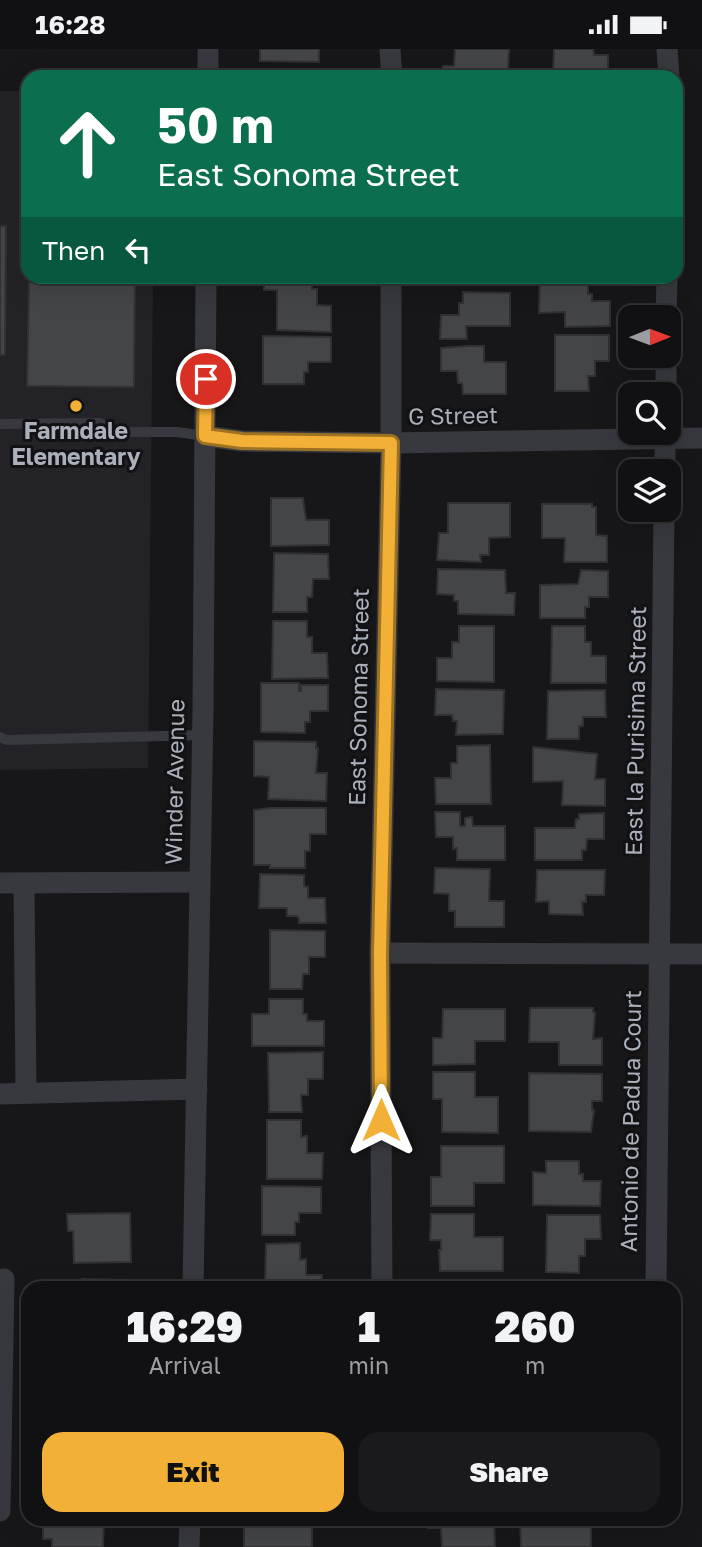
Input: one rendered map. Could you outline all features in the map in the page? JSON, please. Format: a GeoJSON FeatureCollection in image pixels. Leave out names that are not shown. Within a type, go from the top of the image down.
{"type":"FeatureCollection","features":[{"type":"Feature","properties":{"kind":"street"},"geometry":{"type":"LineString","coordinates":[[208,49],[208,70]]}},
{"type":"Feature","properties":{"kind":"street"},"geometry":{"type":"LineString","coordinates":[[390,49],[392,70]]}},
{"type":"Feature","properties":{"kind":"street"},"geometry":{"type":"LineString","coordinates":[[667,49],[668,70]]}},
{"type":"Feature","properties":{"kind":"street","name":"Winder Avenue"},"geometry":{"type":"LineString","coordinates":[[194,1281],[206,284]]}},
{"type":"Feature","properties":{"kind":"street","name":"East Sonoma Street"},"geometry":{"type":"LineString","coordinates":[[382,1281],[380,953],[391,443],[391,284]]}},
{"type":"Feature","properties":{"kind":"street"},"geometry":{"type":"LineString","coordinates":[[666,305],[667,284]]}},
{"type":"Feature","properties":{"kind":"street","name":"G Street"},"geometry":{"type":"LineString","coordinates":[[205,436],[242,441],[391,443],[618,437]]}},
{"type":"Feature","properties":{"kind":"street","name":"G Street"},"geometry":{"type":"LineString","coordinates":[[681,437],[702,438]]}},
{"type":"Feature","properties":{"kind":"street","name":"East la Purisima Street"},"geometry":{"type":"LineString","coordinates":[[660,954],[664,522]]}},
{"type":"Feature","properties":{"kind":"street"},"geometry":{"type":"LineString","coordinates":[[0,883],[200,882]]}},
{"type":"Feature","properties":{"kind":"street"},"geometry":{"type":"LineString","coordinates":[[24,883],[26,1093]]}},
{"type":"Feature","properties":{"kind":"street"},"geometry":{"type":"LineString","coordinates":[[380,953],[702,954]]}},
{"type":"Feature","properties":{"kind":"street","name":"Antonio de Padua Court"},"geometry":{"type":"LineString","coordinates":[[656,1281],[660,954]]}},
{"type":"Feature","properties":{"kind":"street"},"geometry":{"type":"LineString","coordinates":[[0,1094],[197,1089]]}},
{"type":"Feature","properties":{"kind":"street"},"geometry":{"type":"LineString","coordinates":[[0,1511],[4,1279]]}},
{"type":"Feature","properties":{"kind":"street"},"geometry":{"type":"LineString","coordinates":[[189,1547],[190,1526]]}},
{"type":"Feature","properties":{"kind":"lane"},"geometry":{"type":"LineString","coordinates":[[0,424],[100,423],[115,432],[177,432],[205,436]]}},
{"type":"Feature","properties":{"kind":"lane"},"geometry":{"type":"LineString","coordinates":[[0,737],[7,740],[202,735]]}},
{"type":"Feature","properties":{"kind":"shaded area","name":"Farmdale Elementary"},"geometry":{"type":"Polygon","coordinates":[[[0,91],[21,91],[21,284],[153,284],[148,768],[0,770],[0,91]]]}},
{"type":"Feature","properties":{"kind":"building"},"geometry":{"type":"Polygon","coordinates":[[[260,49],[319,49],[319,62],[260,61],[260,49]]]}},
{"type":"Feature","properties":{"kind":"building"},"geometry":{"type":"Polygon","coordinates":[[[455,49],[509,49],[508,70],[443,70],[443,66],[454,66],[455,49]]]}},
{"type":"Feature","properties":{"kind":"building"},"geometry":{"type":"Polygon","coordinates":[[[554,49],[593,49],[594,55],[608,55],[608,70],[553,70],[554,49]]]}},
{"type":"Feature","properties":{"kind":"building"},"geometry":{"type":"Polygon","coordinates":[[[0,226],[6,226],[5,355],[0,355],[0,226]]]}},
{"type":"Feature","properties":{"kind":"building"},"geometry":{"type":"Polygon","coordinates":[[[29,284],[135,284],[134,387],[27,386],[29,284]]]}},
{"type":"Feature","properties":{"kind":"building"},"geometry":{"type":"Polygon","coordinates":[[[264,284],[312,284],[312,289],[317,289],[317,305],[331,306],[331,332],[277,330],[277,290],[264,290],[264,284]]]}},
{"type":"Feature","properties":{"kind":"building"},"geometry":{"type":"Polygon","coordinates":[[[540,284],[588,284],[588,294],[592,294],[592,301],[610,301],[610,326],[565,327],[565,312],[539,313],[540,284]]]}},
{"type":"Feature","properties":{"kind":"building"},"geometry":{"type":"Polygon","coordinates":[[[463,292],[510,293],[510,326],[466,326],[467,339],[440,339],[441,315],[459,315],[463,292]]]}},
{"type":"Feature","properties":{"kind":"building"},"geometry":{"type":"Polygon","coordinates":[[[555,335],[609,335],[609,361],[595,361],[595,376],[588,376],[589,391],[555,391],[555,335]]]}},
{"type":"Feature","properties":{"kind":"building"},"geometry":{"type":"Polygon","coordinates":[[[263,336],[331,337],[331,362],[308,362],[308,372],[304,372],[304,384],[263,384],[263,336]]]}},
{"type":"Feature","properties":{"kind":"building"},"geometry":{"type":"Polygon","coordinates":[[[484,346],[484,362],[506,362],[506,394],[463,394],[457,371],[441,371],[441,348],[484,346]]]}},
{"type":"Feature","properties":{"kind":"building"},"geometry":{"type":"Polygon","coordinates":[[[271,498],[303,498],[306,520],[329,520],[329,545],[271,546],[271,498]]]}},
{"type":"Feature","properties":{"kind":"building"},"geometry":{"type":"Polygon","coordinates":[[[448,503],[510,503],[510,537],[489,538],[489,555],[480,555],[481,562],[437,560],[439,533],[448,533],[448,503]]]}},
{"type":"Feature","properties":{"kind":"building"},"geometry":{"type":"Polygon","coordinates":[[[542,504],[592,504],[592,507],[596,507],[596,535],[607,536],[607,562],[564,562],[565,538],[542,538],[542,504]]]}},
{"type":"Feature","properties":{"kind":"building"},"geometry":{"type":"Polygon","coordinates":[[[274,553],[328,554],[329,579],[313,579],[312,597],[307,597],[307,612],[273,612],[274,553]]]}},
{"type":"Feature","properties":{"kind":"building"},"geometry":{"type":"Polygon","coordinates":[[[438,569],[505,570],[506,593],[515,593],[514,615],[458,614],[458,601],[454,601],[454,595],[437,594],[438,569]]]}},
{"type":"Feature","properties":{"kind":"building"},"geometry":{"type":"Polygon","coordinates":[[[581,570],[608,571],[608,597],[589,597],[585,618],[540,618],[540,585],[578,584],[581,570]]]}},
{"type":"Feature","properties":{"kind":"building"},"geometry":{"type":"Polygon","coordinates":[[[273,621],[307,621],[307,637],[312,637],[312,653],[327,653],[328,678],[272,679],[273,621]]]}},
{"type":"Feature","properties":{"kind":"building"},"geometry":{"type":"Polygon","coordinates":[[[459,626],[494,626],[494,682],[437,681],[437,658],[452,658],[452,642],[459,642],[459,626]]]}},
{"type":"Feature","properties":{"kind":"building"},"geometry":{"type":"Polygon","coordinates":[[[552,626],[585,626],[585,642],[591,642],[591,656],[606,656],[606,683],[551,683],[552,626]]]}},
{"type":"Feature","properties":{"kind":"building"},"geometry":{"type":"Polygon","coordinates":[[[261,683],[299,683],[299,691],[301,685],[328,685],[328,711],[310,711],[310,722],[305,722],[305,733],[261,732],[261,683]]]}},
{"type":"Feature","properties":{"kind":"building"},"geometry":{"type":"Polygon","coordinates":[[[436,689],[504,690],[503,734],[456,735],[457,721],[453,721],[452,715],[435,715],[436,689]]]}},
{"type":"Feature","properties":{"kind":"building"},"geometry":{"type":"Polygon","coordinates":[[[605,690],[606,717],[583,717],[583,726],[579,726],[579,739],[547,739],[548,691],[605,690]]]}},
{"type":"Feature","properties":{"kind":"building"},"geometry":{"type":"Polygon","coordinates":[[[254,741],[316,742],[316,773],[327,773],[326,801],[268,799],[269,777],[254,776],[254,741]]]}},
{"type":"Feature","properties":{"kind":"building"},"geometry":{"type":"Polygon","coordinates":[[[490,745],[491,804],[436,804],[435,778],[451,778],[451,763],[457,763],[457,746],[490,745]]]}},
{"type":"Feature","properties":{"kind":"building"},"geometry":{"type":"Polygon","coordinates":[[[533,747],[597,754],[595,779],[605,779],[605,806],[562,805],[563,781],[533,782],[533,747]]]}},
{"type":"Feature","properties":{"kind":"building"},"geometry":{"type":"Polygon","coordinates":[[[326,808],[326,834],[310,834],[310,851],[305,851],[305,868],[254,865],[254,810],[326,808]]]}},
{"type":"Feature","properties":{"kind":"building"},"geometry":{"type":"Polygon","coordinates":[[[435,812],[460,812],[460,826],[465,826],[465,818],[472,817],[473,826],[505,826],[505,860],[457,860],[453,837],[436,837],[435,812]]]}},
{"type":"Feature","properties":{"kind":"building"},"geometry":{"type":"Polygon","coordinates":[[[604,813],[604,839],[587,839],[586,850],[582,850],[582,860],[535,860],[535,828],[575,828],[579,814],[604,813]]]}},
{"type":"Feature","properties":{"kind":"building"},"geometry":{"type":"Polygon","coordinates":[[[435,868],[490,869],[489,901],[504,901],[504,927],[455,927],[455,911],[449,911],[449,894],[434,893],[435,868]]]}},
{"type":"Feature","properties":{"kind":"building"},"geometry":{"type":"Polygon","coordinates":[[[537,870],[605,870],[604,895],[586,895],[586,902],[582,902],[583,915],[549,914],[549,901],[536,902],[537,870]]]}},
{"type":"Feature","properties":{"kind":"building"},"geometry":{"type":"Polygon","coordinates":[[[260,874],[304,875],[308,898],[325,898],[326,923],[299,923],[296,916],[287,916],[287,908],[259,908],[260,874]]]}},
{"type":"Feature","properties":{"kind":"building"},"geometry":{"type":"Polygon","coordinates":[[[270,930],[325,931],[325,957],[309,957],[309,974],[303,974],[302,989],[270,989],[270,930]]]}},
{"type":"Feature","properties":{"kind":"building"},"geometry":{"type":"Polygon","coordinates":[[[269,999],[303,999],[303,1014],[307,1014],[307,1021],[324,1021],[324,1046],[252,1046],[252,1014],[269,1014],[269,999]]]}},
{"type":"Feature","properties":{"kind":"building"},"geometry":{"type":"Polygon","coordinates":[[[530,1008],[593,1008],[593,1039],[602,1038],[602,1065],[559,1065],[559,1042],[529,1042],[530,1008]]]}},
{"type":"Feature","properties":{"kind":"building"},"geometry":{"type":"Polygon","coordinates":[[[443,1009],[505,1009],[505,1041],[475,1041],[475,1064],[433,1065],[433,1038],[442,1038],[443,1009]]]}},
{"type":"Feature","properties":{"kind":"building"},"geometry":{"type":"Polygon","coordinates":[[[323,1052],[323,1079],[308,1079],[308,1095],[301,1095],[302,1112],[269,1112],[268,1053],[323,1052]]]}},
{"type":"Feature","properties":{"kind":"building"},"geometry":{"type":"Polygon","coordinates":[[[433,1072],[475,1072],[475,1097],[498,1097],[498,1133],[442,1132],[442,1099],[433,1099],[433,1072]]]}},
{"type":"Feature","properties":{"kind":"building"},"geometry":{"type":"Polygon","coordinates":[[[529,1073],[602,1074],[602,1101],[592,1101],[594,1110],[591,1132],[529,1131],[529,1073]]]}},
{"type":"Feature","properties":{"kind":"building"},"geometry":{"type":"Polygon","coordinates":[[[267,1120],[301,1120],[301,1137],[307,1136],[307,1153],[323,1153],[322,1179],[267,1179],[267,1120]]]}},
{"type":"Feature","properties":{"kind":"building"},"geometry":{"type":"Polygon","coordinates":[[[441,1146],[504,1146],[504,1183],[474,1183],[474,1206],[431,1206],[431,1177],[441,1177],[441,1146]]]}},
{"type":"Feature","properties":{"kind":"building"},"geometry":{"type":"Polygon","coordinates":[[[546,1161],[579,1161],[579,1174],[583,1174],[583,1181],[601,1181],[600,1206],[533,1205],[533,1172],[546,1173],[546,1161]]]}},
{"type":"Feature","properties":{"kind":"building"},"geometry":{"type":"Polygon","coordinates":[[[262,1186],[321,1187],[321,1213],[299,1213],[299,1222],[295,1222],[295,1235],[262,1235],[262,1186]]]}},
{"type":"Feature","properties":{"kind":"building"},"geometry":{"type":"Polygon","coordinates":[[[130,1213],[131,1262],[74,1263],[73,1231],[68,1231],[67,1214],[130,1213]]]}},
{"type":"Feature","properties":{"kind":"building"},"geometry":{"type":"Polygon","coordinates":[[[431,1214],[474,1214],[474,1237],[503,1237],[503,1271],[440,1271],[441,1240],[430,1240],[431,1214]]]}},
{"type":"Feature","properties":{"kind":"building"},"geometry":{"type":"Polygon","coordinates":[[[547,1215],[600,1215],[601,1239],[585,1239],[585,1256],[579,1256],[579,1273],[546,1272],[547,1215]]]}},
{"type":"Feature","properties":{"kind":"building"},"geometry":{"type":"Polygon","coordinates":[[[300,1243],[300,1260],[306,1259],[306,1275],[322,1275],[322,1281],[265,1281],[266,1244],[300,1243]]]}},
{"type":"Feature","properties":{"kind":"building"},"geometry":{"type":"Polygon","coordinates":[[[82,1279],[129,1280],[129,1281],[82,1279]]]}},
{"type":"Feature","properties":{"kind":"building"},"geometry":{"type":"Polygon","coordinates":[[[43,1526],[104,1526],[103,1547],[52,1547],[52,1539],[43,1539],[43,1526]]]}},
{"type":"Feature","properties":{"kind":"building"},"geometry":{"type":"Polygon","coordinates":[[[244,1526],[312,1526],[312,1547],[244,1547],[244,1526]]]}},
{"type":"Feature","properties":{"kind":"building"},"geometry":{"type":"Polygon","coordinates":[[[494,1526],[495,1547],[442,1547],[441,1528],[428,1528],[494,1526]]]}},
{"type":"Feature","properties":{"kind":"building"},"geometry":{"type":"Polygon","coordinates":[[[520,1526],[591,1526],[591,1547],[521,1547],[520,1526]]]}},
{"type":"Feature","properties":{"kind":"place","name":"Farmdale Elementary"},"geometry":{"type":"Point","coordinates":[76,406]}},
{"type":"Feature","properties":{"kind":"route"},"geometry":{"type":"LineString","coordinates":[[206,379],[205,436],[242,441],[391,443],[380,953],[381,1120]]}}]}
